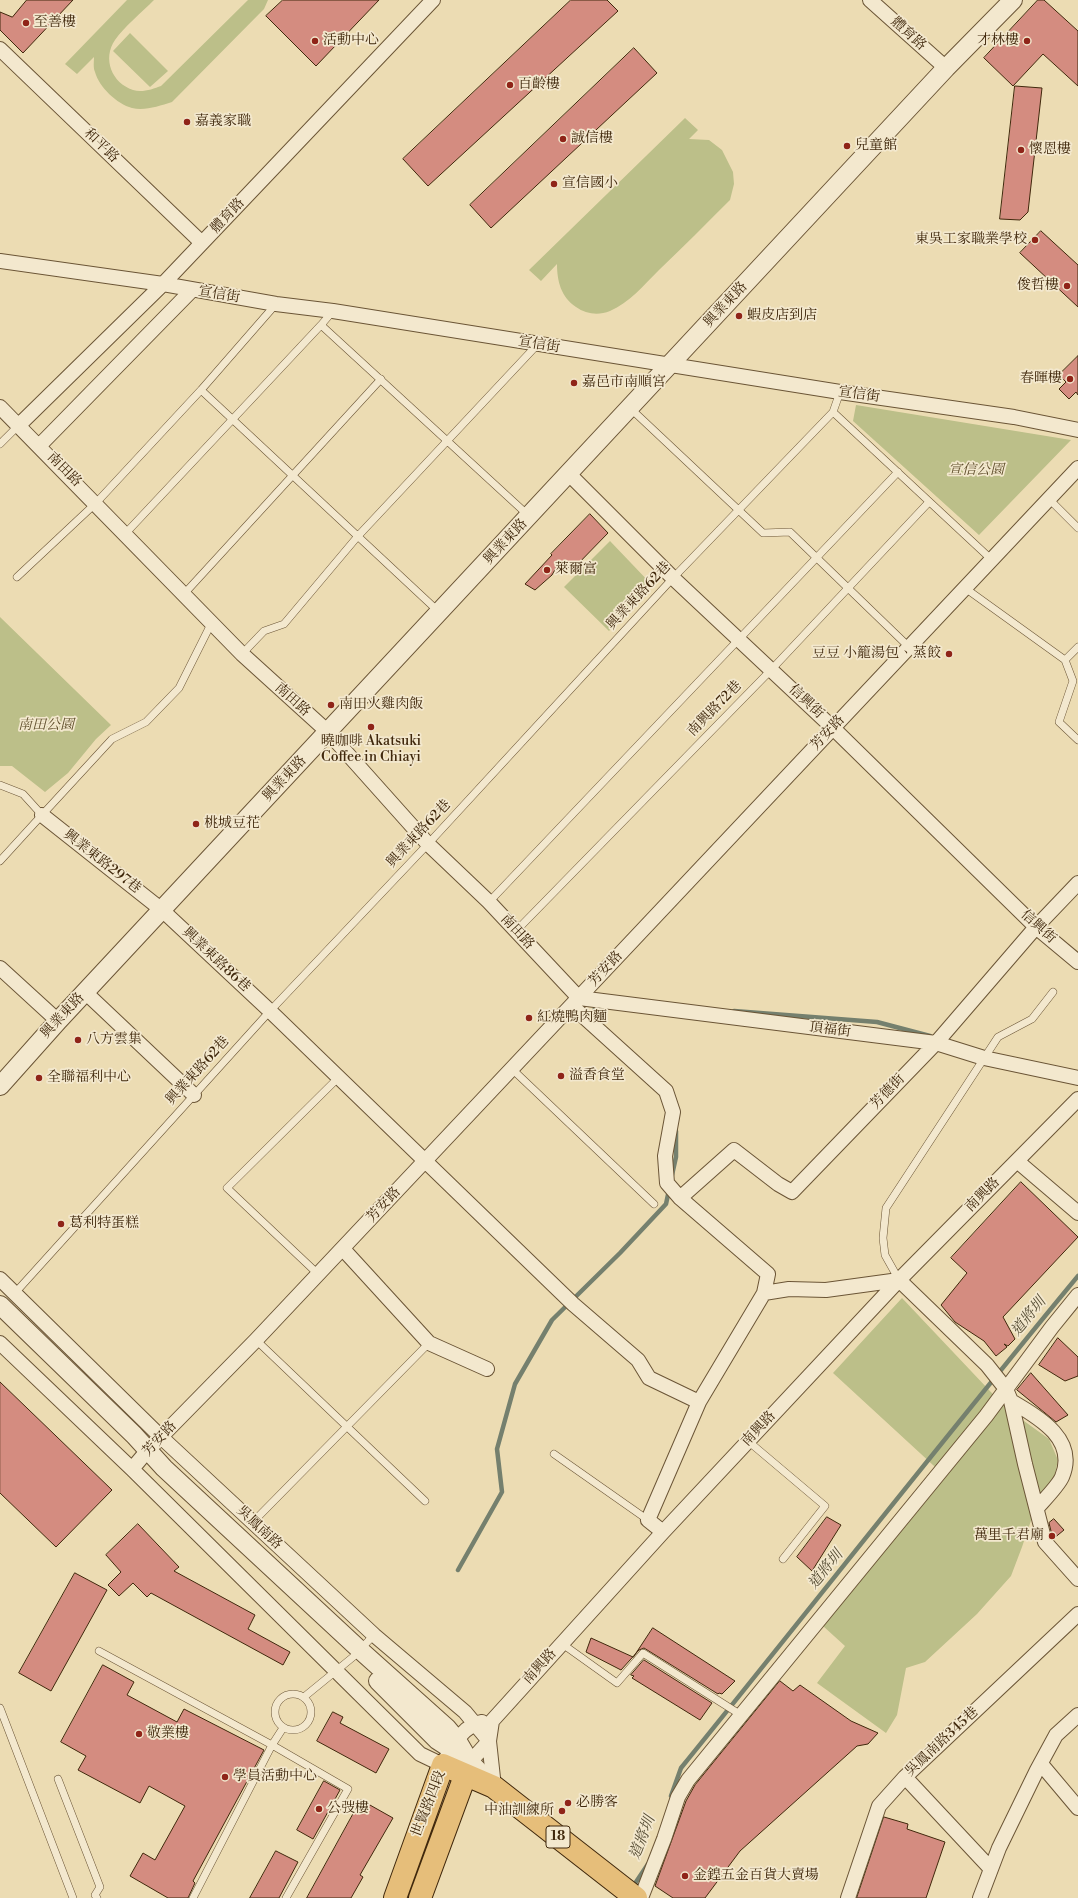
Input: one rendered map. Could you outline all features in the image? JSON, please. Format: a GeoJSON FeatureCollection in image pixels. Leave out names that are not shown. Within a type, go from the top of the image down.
{"type":"FeatureCollection","features":[{"type":"Feature","properties":{"kind":"main road","name":"世賢路四段"},"geometry":{"type":"LineString","coordinates":[[395,1898],[450,1751],[468,1768],[420,1898]]}},
{"type":"Feature","properties":{"kind":"main road","name":"18"},"geometry":{"type":"LineString","coordinates":[[468,1768],[629,1892]]}},
{"type":"Feature","properties":{"kind":"street","name":"體育路"},"geometry":{"type":"LineString","coordinates":[[18,426],[163,284],[433,0]]}},
{"type":"Feature","properties":{"kind":"street","name":"體育路"},"geometry":{"type":"LineString","coordinates":[[870,0],[946,68]]}},
{"type":"Feature","properties":{"kind":"street","name":"興業東路"},"geometry":{"type":"LineString","coordinates":[[0,1086],[58,1021],[570,474],[946,68],[1013,0]]}},
{"type":"Feature","properties":{"kind":"street","name":"和平路"},"geometry":{"type":"LineString","coordinates":[[0,49],[202,243]]}},
{"type":"Feature","properties":{"kind":"street","name":"宣信街"},"geometry":{"type":"LineString","coordinates":[[0,261],[163,284],[276,304],[333,311],[537,345],[671,364],[840,392],[1014,417],[1078,430]]}},
{"type":"Feature","properties":{"kind":"street"},"geometry":{"type":"LineString","coordinates":[[39,446],[192,290]]}},
{"type":"Feature","properties":{"kind":"street","name":"南田路"},"geometry":{"type":"LineString","coordinates":[[0,407],[96,503],[242,654],[328,732],[428,844],[489,902],[516,931],[575,1002],[666,1091],[673,1112],[665,1156],[667,1183],[680,1198],[768,1274],[764,1293]]}},
{"type":"Feature","properties":{"kind":"street","name":"芳安路"},"geometry":{"type":"LineString","coordinates":[[141,1459],[343,1249],[1078,468]]}},
{"type":"Feature","properties":{"kind":"street","name":"信興街"},"geometry":{"type":"LineString","coordinates":[[570,474],[673,578],[739,638],[833,728],[1036,927],[1078,962]]}},
{"type":"Feature","properties":{"kind":"street","name":"興業東路297巷"},"geometry":{"type":"LineString","coordinates":[[42,815],[162,910]]}},
{"type":"Feature","properties":{"kind":"street","name":"芳德街"},"geometry":{"type":"LineString","coordinates":[[680,1198],[734,1150],[778,1184],[792,1192],[936,1043],[1036,927],[1078,883]]}},
{"type":"Feature","properties":{"kind":"street","name":"興業東路86巷"},"geometry":{"type":"LineString","coordinates":[[162,910],[426,1160],[573,1304],[638,1360],[649,1378],[698,1402]]}},
{"type":"Feature","properties":{"kind":"street"},"geometry":{"type":"LineString","coordinates":[[0,968],[58,1021]]}},
{"type":"Feature","properties":{"kind":"street"},"geometry":{"type":"LineString","coordinates":[[85,992],[194,1094]]}},
{"type":"Feature","properties":{"kind":"street","name":"頂福街"},"geometry":{"type":"LineString","coordinates":[[575,1002],[936,1043],[984,1058],[1078,1078]]}},
{"type":"Feature","properties":{"kind":"street","name":"南興路"},"geometry":{"type":"LineString","coordinates":[[492,1721],[662,1532],[899,1280],[1078,1099]]}},
{"type":"Feature","properties":{"kind":"street"},"geometry":{"type":"LineString","coordinates":[[1017,1161],[1078,1213]]}},
{"type":"Feature","properties":{"kind":"street"},"geometry":{"type":"LineString","coordinates":[[343,1249],[429,1344],[487,1369]]}},
{"type":"Feature","properties":{"kind":"street","name":"吳鳳南路"},"geometry":{"type":"LineString","coordinates":[[0,1279],[161,1437],[374,1635],[465,1712],[489,1741]]}},
{"type":"Feature","properties":{"kind":"street"},"geometry":{"type":"LineString","coordinates":[[662,1532],[648,1520],[698,1402],[764,1293],[789,1289],[826,1290],[899,1280],[987,1365],[1008,1395],[1046,1422],[1061,1440],[1066,1458],[1062,1478],[1037,1508]]}},
{"type":"Feature","properties":{"kind":"street"},"geometry":{"type":"LineString","coordinates":[[641,1898],[664,1839],[678,1797],[688,1780],[986,1416],[1008,1395],[1078,1295]]}},
{"type":"Feature","properties":{"kind":"street","name":"吳鳳南路"},"geometry":{"type":"LineString","coordinates":[[0,1305],[336,1670],[420,1754],[450,1751]]}},
{"type":"Feature","properties":{"kind":"street","name":"吳鳳南路"},"geometry":{"type":"LineString","coordinates":[[0,1320],[141,1459],[356,1654],[437,1740],[468,1768]]}},
{"type":"Feature","properties":{"kind":"street","name":"吳鳳南路"},"geometry":{"type":"LineString","coordinates":[[0,1343],[141,1459]]}},
{"type":"Feature","properties":{"kind":"street"},"geometry":{"type":"LineString","coordinates":[[1008,1395],[1045,1542],[1078,1579]]}},
{"type":"Feature","properties":{"kind":"street","name":"吳鳳南路345巷"},"geometry":{"type":"LineString","coordinates":[[848,1898],[879,1806],[905,1777],[1078,1614]]}},
{"type":"Feature","properties":{"kind":"street"},"geometry":{"type":"LineString","coordinates":[[980,1898],[991,1869],[1040,1764],[1056,1735],[1078,1715]]}},
{"type":"Feature","properties":{"kind":"street"},"geometry":{"type":"LineString","coordinates":[[450,1751],[474,1723],[492,1721],[489,1741],[494,1787]]}},
{"type":"Feature","properties":{"kind":"street"},"geometry":{"type":"LineString","coordinates":[[468,1768],[489,1741]]}},
{"type":"Feature","properties":{"kind":"street"},"geometry":{"type":"LineString","coordinates":[[1040,1764],[1078,1808]]}},
{"type":"Feature","properties":{"kind":"street"},"geometry":{"type":"LineString","coordinates":[[905,1777],[991,1869]]}},
{"type":"Feature","properties":{"kind":"lane"},"geometry":{"type":"LineString","coordinates":[[17,577],[96,503],[201,390],[276,304]]}},
{"type":"Feature","properties":{"kind":"lane"},"geometry":{"type":"LineString","coordinates":[[125,534],[322,325],[333,311]]}},
{"type":"Feature","properties":{"kind":"lane"},"geometry":{"type":"LineString","coordinates":[[322,325],[446,441],[530,516]]}},
{"type":"Feature","properties":{"kind":"lane"},"geometry":{"type":"LineString","coordinates":[[242,654],[264,631],[284,624],[358,536],[537,345]]}},
{"type":"Feature","properties":{"kind":"lane"},"geometry":{"type":"LineString","coordinates":[[184,594],[381,379]]}},
{"type":"Feature","properties":{"kind":"lane"},"geometry":{"type":"LineString","coordinates":[[201,390],[440,613]]}},
{"type":"Feature","properties":{"kind":"lane","name":"興業東路62巷"},"geometry":{"type":"LineString","coordinates":[[15,1293],[270,1011],[428,844],[673,578],[833,412],[840,392]]}},
{"type":"Feature","properties":{"kind":"lane"},"geometry":{"type":"LineString","coordinates":[[630,408],[763,533],[790,532],[909,647]]}},
{"type":"Feature","properties":{"kind":"lane"},"geometry":{"type":"LineString","coordinates":[[833,412],[992,560]]}},
{"type":"Feature","properties":{"kind":"lane"},"geometry":{"type":"LineString","coordinates":[[0,444],[18,426]]}},
{"type":"Feature","properties":{"kind":"lane"},"geometry":{"type":"LineString","coordinates":[[489,902],[898,472]]}},
{"type":"Feature","properties":{"kind":"lane"},"geometry":{"type":"LineString","coordinates":[[1049,499],[1078,528]]}},
{"type":"Feature","properties":{"kind":"lane","name":"南興路72巷"},"geometry":{"type":"LineString","coordinates":[[516,931],[771,670],[929,502]]}},
{"type":"Feature","properties":{"kind":"lane"},"geometry":{"type":"LineString","coordinates":[[965,588],[1065,660],[1073,681],[1059,722],[1078,740]]}},
{"type":"Feature","properties":{"kind":"lane"},"geometry":{"type":"LineString","coordinates":[[0,861],[112,739],[146,722],[179,688],[212,622]]}},
{"type":"Feature","properties":{"kind":"lane"},"geometry":{"type":"LineString","coordinates":[[1065,660],[1078,647]]}},
{"type":"Feature","properties":{"kind":"lane"},"geometry":{"type":"LineString","coordinates":[[0,785],[23,794],[42,815]]}},
{"type":"Feature","properties":{"kind":"lane"},"geometry":{"type":"LineString","coordinates":[[899,1280],[885,1256],[883,1238],[886,1208],[940,1128],[998,1037],[1032,1019],[1053,992]]}},
{"type":"Feature","properties":{"kind":"lane"},"geometry":{"type":"LineString","coordinates":[[512,1069],[654,1204]]}},
{"type":"Feature","properties":{"kind":"lane"},"geometry":{"type":"LineString","coordinates":[[318,1274],[227,1188],[339,1077]]}},
{"type":"Feature","properties":{"kind":"lane"},"geometry":{"type":"LineString","coordinates":[[256,1340],[425,1501]]}},
{"type":"Feature","properties":{"kind":"lane"},"geometry":{"type":"LineString","coordinates":[[253,1522],[346,1426],[429,1344]]}},
{"type":"Feature","properties":{"kind":"lane"},"geometry":{"type":"LineString","coordinates":[[748,1441],[825,1506],[783,1559]]}},
{"type":"Feature","properties":{"kind":"lane"},"geometry":{"type":"LineString","coordinates":[[554,1454],[648,1520]]}},
{"type":"Feature","properties":{"kind":"lane"},"geometry":{"type":"LineString","coordinates":[[304,1697],[356,1654],[374,1635]]}},
{"type":"Feature","properties":{"kind":"lane"},"geometry":{"type":"LineString","coordinates":[[561,1644],[617,1683],[643,1654],[741,1715]]}},
{"type":"Feature","properties":{"kind":"lane"},"geometry":{"type":"LineString","coordinates":[[98,1651],[272,1745],[348,1789],[286,1898]]}},
{"type":"Feature","properties":{"kind":"lane"},"geometry":{"type":"LineString","coordinates":[[293,1693],[304,1697],[311,1708],[310,1720],[306,1725],[295,1730],[283,1728],[275,1718],[274,1712],[278,1701],[287,1694],[293,1693]]}},
{"type":"Feature","properties":{"kind":"lane"},"geometry":{"type":"LineString","coordinates":[[0,1708],[73,1898]]}},
{"type":"Feature","properties":{"kind":"lane"},"geometry":{"type":"LineString","coordinates":[[193,1898],[272,1745],[283,1728]]}},
{"type":"Feature","properties":{"kind":"lane"},"geometry":{"type":"LineString","coordinates":[[58,1779],[100,1887],[96,1898]]}},
{"type":"Feature","properties":{"kind":"green space"},"geometry":{"type":"Polygon","coordinates":[[[127,0],[154,0],[115,40],[111,47],[109,62],[111,70],[115,76],[126,87],[133,90],[144,91],[161,86],[248,0],[268,0],[264,9],[172,102],[152,108],[137,109],[120,103],[109,94],[97,78],[94,70],[94,57],[77,74],[65,64],[127,0]]]}},
{"type":"Feature","properties":{"kind":"green space"},"geometry":{"type":"Polygon","coordinates":[[[130,33],[168,71],[150,87],[113,51],[130,33]]]}},
{"type":"Feature","properties":{"kind":"green space"},"geometry":{"type":"Polygon","coordinates":[[[685,118],[698,130],[689,139],[709,140],[722,150],[733,172],[734,184],[730,200],[624,303],[606,313],[592,314],[580,309],[571,303],[563,293],[559,282],[557,264],[541,281],[529,270],[685,118]]]}},
{"type":"Feature","properties":{"kind":"green space","name":"宣信公園"},"geometry":{"type":"Polygon","coordinates":[[[856,405],[1071,440],[979,535],[853,421],[856,405]]]}},
{"type":"Feature","properties":{"kind":"green space"},"geometry":{"type":"Polygon","coordinates":[[[610,541],[652,585],[609,631],[564,587],[610,541]]]}},
{"type":"Feature","properties":{"kind":"green space","name":"南田公園"},"geometry":{"type":"Polygon","coordinates":[[[0,617],[111,725],[96,739],[68,773],[45,792],[12,766],[0,766],[0,617]]]}},
{"type":"Feature","properties":{"kind":"green space"},"geometry":{"type":"Polygon","coordinates":[[[902,1298],[1006,1408],[1049,1439],[1058,1460],[1053,1483],[1037,1503],[1011,1576],[977,1614],[925,1662],[906,1668],[897,1715],[886,1733],[817,1683],[845,1646],[823,1626],[946,1477],[833,1373],[902,1298]]]}},
{"type":"Feature","properties":{"kind":"building","name":"至善樓"},"geometry":{"type":"Polygon","coordinates":[[[27,0],[73,0],[23,53],[0,30],[0,12],[12,17],[27,0]]]}},
{"type":"Feature","properties":{"kind":"building","name":"活動中心"},"geometry":{"type":"Polygon","coordinates":[[[283,0],[379,0],[316,66],[266,16],[283,0]]]}},
{"type":"Feature","properties":{"kind":"building","name":"百齡樓"},"geometry":{"type":"Polygon","coordinates":[[[571,0],[607,0],[618,11],[428,186],[403,159],[571,0]]]}},
{"type":"Feature","properties":{"kind":"building","name":"才林樓"},"geometry":{"type":"Polygon","coordinates":[[[1038,0],[1044,0],[1078,31],[1078,86],[1043,54],[1013,86],[984,58],[1038,0]]]}},
{"type":"Feature","properties":{"kind":"building","name":"誠信樓"},"geometry":{"type":"Polygon","coordinates":[[[634,48],[657,73],[491,228],[470,205],[634,48]]]}},
{"type":"Feature","properties":{"kind":"building","name":"懷恩樓"},"geometry":{"type":"Polygon","coordinates":[[[1015,86],[1042,88],[1028,212],[1020,220],[1000,219],[1015,86]]]}},
{"type":"Feature","properties":{"kind":"building","name":"俊哲樓"},"geometry":{"type":"Polygon","coordinates":[[[1041,231],[1078,265],[1078,307],[1020,253],[1041,231]]]}},
{"type":"Feature","properties":{"kind":"building","name":"春暉樓"},"geometry":{"type":"Polygon","coordinates":[[[1078,356],[1078,395],[1076,392],[1069,399],[1059,389],[1066,382],[1059,375],[1078,356]]]}},
{"type":"Feature","properties":{"kind":"building"},"geometry":{"type":"Polygon","coordinates":[[[590,514],[608,533],[572,570],[560,561],[552,575],[535,590],[525,584],[552,555],[551,554],[590,514]]]}},
{"type":"Feature","properties":{"kind":"building"},"geometry":{"type":"Polygon","coordinates":[[[1021,1182],[1078,1237],[1003,1317],[1015,1339],[1008,1346],[1004,1344],[1007,1347],[996,1356],[984,1341],[955,1322],[941,1305],[967,1273],[951,1258],[1021,1182]]]}},
{"type":"Feature","properties":{"kind":"building"},"geometry":{"type":"Polygon","coordinates":[[[1058,1338],[1078,1357],[1078,1376],[1065,1381],[1039,1365],[1058,1338]]]}},
{"type":"Feature","properties":{"kind":"building"},"geometry":{"type":"Polygon","coordinates":[[[1031,1373],[1068,1415],[1056,1422],[1017,1390],[1031,1373]]]}},
{"type":"Feature","properties":{"kind":"building"},"geometry":{"type":"Polygon","coordinates":[[[0,1382],[112,1490],[56,1547],[0,1493],[0,1382]]]}},
{"type":"Feature","properties":{"kind":"building"},"geometry":{"type":"Polygon","coordinates":[[[827,1517],[841,1525],[812,1571],[797,1557],[827,1517]]]}},
{"type":"Feature","properties":{"kind":"building","name":"萬里千君廟"},"geometry":{"type":"Polygon","coordinates":[[[1054,1519],[1064,1530],[1053,1539],[1049,1523],[1054,1519]]]}},
{"type":"Feature","properties":{"kind":"building"},"geometry":{"type":"Polygon","coordinates":[[[138,1524],[179,1567],[174,1571],[255,1615],[248,1629],[290,1652],[283,1665],[151,1593],[147,1597],[133,1583],[119,1596],[108,1585],[121,1572],[106,1555],[138,1524]]]}},
{"type":"Feature","properties":{"kind":"building"},"geometry":{"type":"Polygon","coordinates":[[[75,1573],[107,1590],[51,1691],[19,1673],[75,1573]]]}},
{"type":"Feature","properties":{"kind":"building"},"geometry":{"type":"Polygon","coordinates":[[[653,1628],[735,1681],[722,1694],[718,1694],[644,1648],[639,1650],[634,1656],[653,1628]]]}},
{"type":"Feature","properties":{"kind":"building"},"geometry":{"type":"Polygon","coordinates":[[[591,1638],[633,1657],[621,1670],[586,1652],[591,1638]]]}},
{"type":"Feature","properties":{"kind":"building"},"geometry":{"type":"Polygon","coordinates":[[[644,1660],[712,1703],[700,1720],[632,1678],[634,1676],[631,1675],[644,1660]]]}},
{"type":"Feature","properties":{"kind":"building"},"geometry":{"type":"Polygon","coordinates":[[[103,1665],[134,1682],[127,1695],[177,1722],[184,1709],[264,1750],[193,1881],[195,1883],[188,1898],[168,1898],[130,1876],[143,1853],[155,1860],[185,1806],[149,1786],[140,1803],[78,1770],[86,1756],[61,1742],[103,1665]]]}},
{"type":"Feature","properties":{"kind":"building"},"geometry":{"type":"Polygon","coordinates":[[[780,1681],[793,1691],[800,1685],[851,1721],[878,1733],[868,1744],[857,1746],[740,1851],[705,1898],[673,1898],[655,1886],[686,1801],[695,1785],[780,1681]]]}},
{"type":"Feature","properties":{"kind":"building"},"geometry":{"type":"Polygon","coordinates":[[[333,1712],[343,1717],[340,1723],[389,1749],[376,1773],[317,1741],[333,1712]]]}},
{"type":"Feature","properties":{"kind":"building","name":"公弢樓"},"geometry":{"type":"Polygon","coordinates":[[[324,1781],[340,1790],[313,1839],[297,1830],[324,1781]]]}},
{"type":"Feature","properties":{"kind":"building"},"geometry":{"type":"Polygon","coordinates":[[[361,1800],[393,1818],[360,1875],[363,1877],[351,1898],[307,1898],[361,1800]]]}},
{"type":"Feature","properties":{"kind":"building"},"geometry":{"type":"Polygon","coordinates":[[[884,1817],[908,1824],[907,1829],[945,1842],[926,1898],[857,1898],[884,1817]]]}},
{"type":"Feature","properties":{"kind":"building"},"geometry":{"type":"Polygon","coordinates":[[[276,1851],[298,1862],[279,1898],[250,1898],[276,1851]]]}},
{"type":"Feature","properties":{"kind":"waterway"},"geometry":{"type":"LineString","coordinates":[[595,1018],[593,1015],[597,1002]]}},
{"type":"Feature","properties":{"kind":"waterway"},"geometry":{"type":"LineString","coordinates":[[734,1011],[877,1022],[930,1036]]}},
{"type":"Feature","properties":{"kind":"waterway"},"geometry":{"type":"LineString","coordinates":[[672,1175],[676,1157],[676,1131]]}},
{"type":"Feature","properties":{"kind":"waterway"},"geometry":{"type":"LineString","coordinates":[[458,1570],[502,1492],[497,1449],[515,1384],[552,1320],[620,1253],[666,1204],[669,1190]]}},
{"type":"Feature","properties":{"kind":"waterway","name":"道將圳"},"geometry":{"type":"LineString","coordinates":[[671,1796],[681,1768],[978,1398],[1078,1276]]}},
{"type":"Feature","properties":{"kind":"waterway","name":"道將圳"},"geometry":{"type":"LineString","coordinates":[[632,1888],[648,1864]]}},
{"type":"Feature","properties":{"kind":"place","name":"至善樓"},"geometry":{"type":"Point","coordinates":[26,23]}},
{"type":"Feature","properties":{"kind":"place","name":"活動中心"},"geometry":{"type":"Point","coordinates":[315,41]}},
{"type":"Feature","properties":{"kind":"place","name":"才林樓"},"geometry":{"type":"Point","coordinates":[1027,41]}},
{"type":"Feature","properties":{"kind":"place","name":"百齡樓"},"geometry":{"type":"Point","coordinates":[510,85]}},
{"type":"Feature","properties":{"kind":"place","name":"嘉義家職"},"geometry":{"type":"Point","coordinates":[187,122]}},
{"type":"Feature","properties":{"kind":"place","name":"誠信樓"},"geometry":{"type":"Point","coordinates":[563,139]}},
{"type":"Feature","properties":{"kind":"place","name":"兒童館"},"geometry":{"type":"Point","coordinates":[847,146]}},
{"type":"Feature","properties":{"kind":"place","name":"懷恩樓"},"geometry":{"type":"Point","coordinates":[1021,150]}},
{"type":"Feature","properties":{"kind":"place","name":"宣信國小"},"geometry":{"type":"Point","coordinates":[554,184]}},
{"type":"Feature","properties":{"kind":"place","name":"東吳工家職業學校"},"geometry":{"type":"Point","coordinates":[1035,240]}},
{"type":"Feature","properties":{"kind":"place","name":"俊哲樓"},"geometry":{"type":"Point","coordinates":[1067,286]}},
{"type":"Feature","properties":{"kind":"place","name":"蝦皮店到店"},"geometry":{"type":"Point","coordinates":[739,316]}},
{"type":"Feature","properties":{"kind":"place","name":"春暉樓"},"geometry":{"type":"Point","coordinates":[1070,379]}},
{"type":"Feature","properties":{"kind":"place","name":"嘉邑市南順宮"},"geometry":{"type":"Point","coordinates":[574,383]}},
{"type":"Feature","properties":{"kind":"place","name":"萊爾富"},"geometry":{"type":"Point","coordinates":[547,570]}},
{"type":"Feature","properties":{"kind":"place","name":"豆豆 小籠湯包、蒸餃"},"geometry":{"type":"Point","coordinates":[949,654]}},
{"type":"Feature","properties":{"kind":"place","name":"南田火雞肉飯"},"geometry":{"type":"Point","coordinates":[331,705]}},
{"type":"Feature","properties":{"kind":"place","name":"曉咖啡 Akatsuki Coffee in Chiayi"},"geometry":{"type":"Point","coordinates":[371,727]}},
{"type":"Feature","properties":{"kind":"place","name":"桃城豆花"},"geometry":{"type":"Point","coordinates":[196,824]}},
{"type":"Feature","properties":{"kind":"place","name":"紅燒鴨肉麵"},"geometry":{"type":"Point","coordinates":[529,1018]}},
{"type":"Feature","properties":{"kind":"place","name":"八方雲集"},"geometry":{"type":"Point","coordinates":[78,1040]}},
{"type":"Feature","properties":{"kind":"place","name":"溢香食堂"},"geometry":{"type":"Point","coordinates":[561,1076]}},
{"type":"Feature","properties":{"kind":"place","name":"全聯福利中心"},"geometry":{"type":"Point","coordinates":[39,1078]}},
{"type":"Feature","properties":{"kind":"place","name":"葛利特蛋糕"},"geometry":{"type":"Point","coordinates":[61,1224]}},
{"type":"Feature","properties":{"kind":"place","name":"萬里千君廟"},"geometry":{"type":"Point","coordinates":[1052,1536]}},
{"type":"Feature","properties":{"kind":"place","name":"敬業樓"},"geometry":{"type":"Point","coordinates":[139,1734]}},
{"type":"Feature","properties":{"kind":"place","name":"學員活動中心"},"geometry":{"type":"Point","coordinates":[225,1777]}},
{"type":"Feature","properties":{"kind":"place","name":"必勝客"},"geometry":{"type":"Point","coordinates":[568,1803]}},
{"type":"Feature","properties":{"kind":"place","name":"公弢樓"},"geometry":{"type":"Point","coordinates":[319,1809]}},
{"type":"Feature","properties":{"kind":"place","name":"中油訓練所"},"geometry":{"type":"Point","coordinates":[562,1811]}},
{"type":"Feature","properties":{"kind":"place","name":"金鍠五金百貨大賣場"},"geometry":{"type":"Point","coordinates":[685,1876]}}]}
